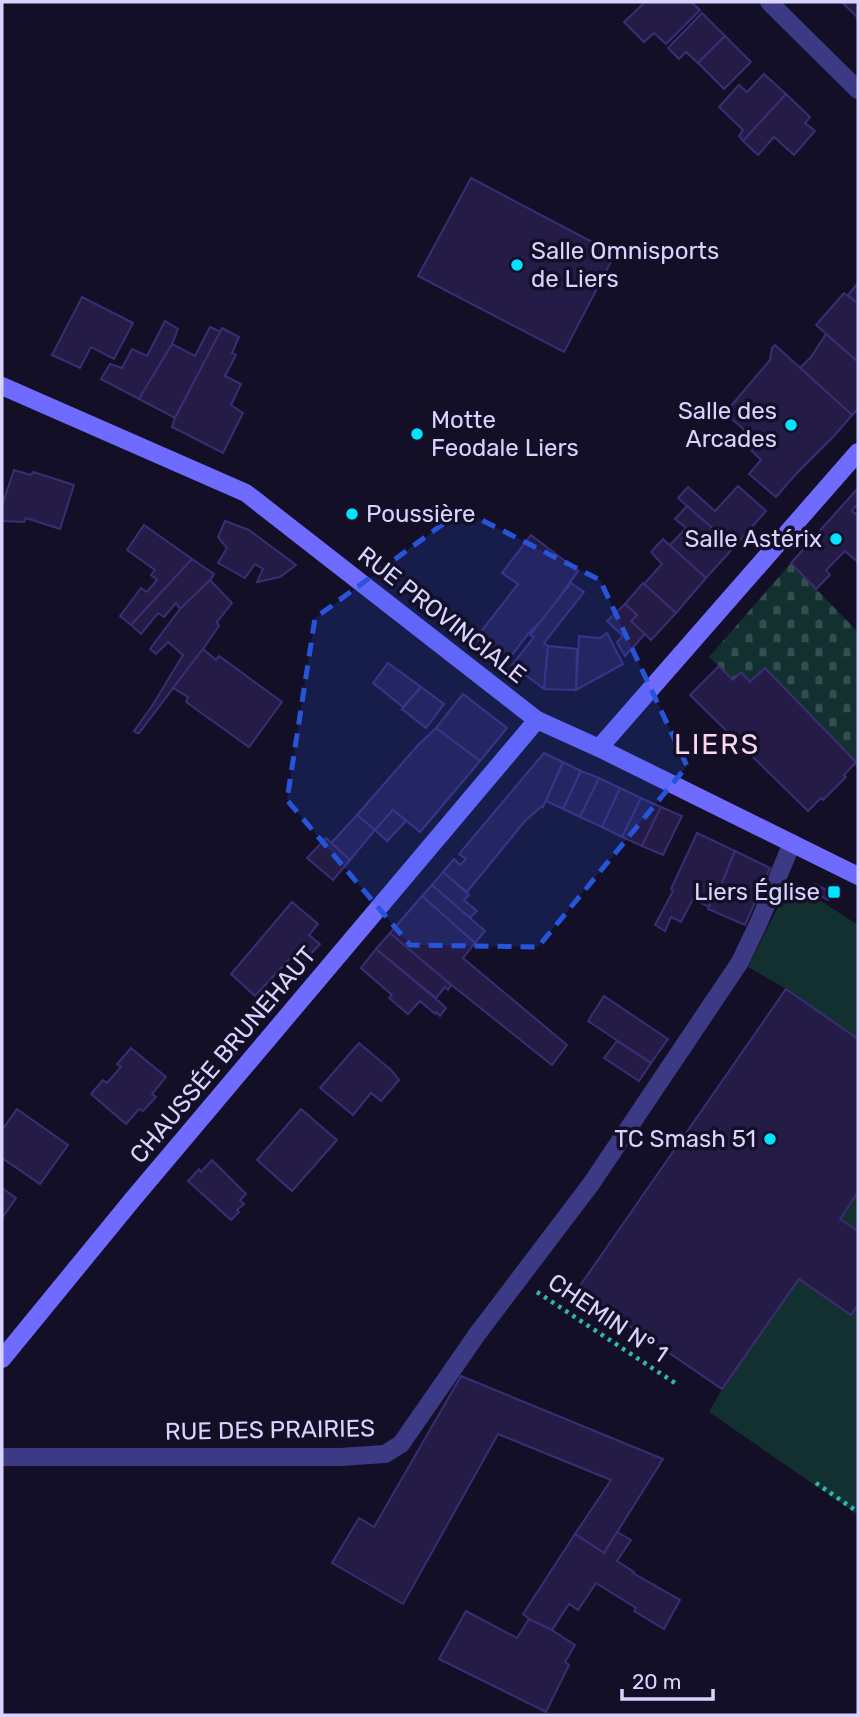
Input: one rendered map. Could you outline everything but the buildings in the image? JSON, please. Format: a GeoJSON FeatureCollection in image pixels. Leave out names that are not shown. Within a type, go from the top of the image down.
{"type":"FeatureCollection","features":[{"type":"Feature","properties":{"kind":"street"},"geometry":{"type":"LineString","coordinates":[[769,2],[858,90]]}},
{"type":"Feature","properties":{"kind":"street","name":"RUE PROVINCIALE"},"geometry":{"type":"LineString","coordinates":[[2,386],[246,494],[537,720],[600,748],[858,876]]}},
{"type":"Feature","properties":{"kind":"street"},"geometry":{"type":"LineString","coordinates":[[600,748],[858,452]]}},
{"type":"Feature","properties":{"kind":"street","name":"CHAUSSÉE BRUNEHAUT"},"geometry":{"type":"LineString","coordinates":[[2,1359],[133,1199],[537,720]]}},
{"type":"Feature","properties":{"kind":"street","name":"RUE DES PRAIRIES"},"geometry":{"type":"LineString","coordinates":[[2,1457],[340,1457],[385,1454],[401,1444],[478,1333],[591,1184],[740,962],[792,843]]}},
{"type":"Feature","properties":{"kind":"path","name":"CHEMIN N° 1"},"geometry":{"type":"LineString","coordinates":[[519,1280],[678,1385]]}},
{"type":"Feature","properties":{"kind":"path"},"geometry":{"type":"LineString","coordinates":[[816,1483],[858,1512]]}},
{"type":"Feature","properties":{"kind":"highlighted area"},"geometry":{"type":"Polygon","coordinates":[[[462,510],[600,580],[687,766],[538,947],[410,945],[287,800],[315,618],[462,510]]]}},
{"type":"Feature","properties":{"kind":"green space"},"geometry":{"type":"Polygon","coordinates":[[[791,563],[858,632],[858,768],[854,764],[856,762],[765,669],[750,682],[741,673],[733,680],[709,657],[791,563]]]}},
{"type":"Feature","properties":{"kind":"green space","name":"TC Smash 51"},"geometry":{"type":"Polygon","coordinates":[[[792,879],[858,925],[858,1515],[709,1412],[722,1389],[577,1290],[786,989],[748,967],[792,879]]]}},
{"type":"Feature","properties":{"kind":"place","name":"Salle Omnisports de Liers"},"geometry":{"type":"Point","coordinates":[517,265]}},
{"type":"Feature","properties":{"kind":"place","name":"Salle des Arcades"},"geometry":{"type":"Point","coordinates":[791,425]}},
{"type":"Feature","properties":{"kind":"place","name":"Motte Feodale Liers"},"geometry":{"type":"Point","coordinates":[417,434]}},
{"type":"Feature","properties":{"kind":"place","name":"Poussière"},"geometry":{"type":"Point","coordinates":[352,514]}},
{"type":"Feature","properties":{"kind":"place","name":"Salle Astérix"},"geometry":{"type":"Point","coordinates":[836,539]}},
{"type":"Feature","properties":{"kind":"place","name":"Liers Église"},"geometry":{"type":"Point","coordinates":[834,892]}},
{"type":"Feature","properties":{"kind":"place","name":"TC Smash 51"},"geometry":{"type":"Point","coordinates":[770,1139]}},
{"type":"Feature","properties":{"kind":"district","name":"LIERS"},"geometry":{"type":"Point","coordinates":[717,744]}}]}
